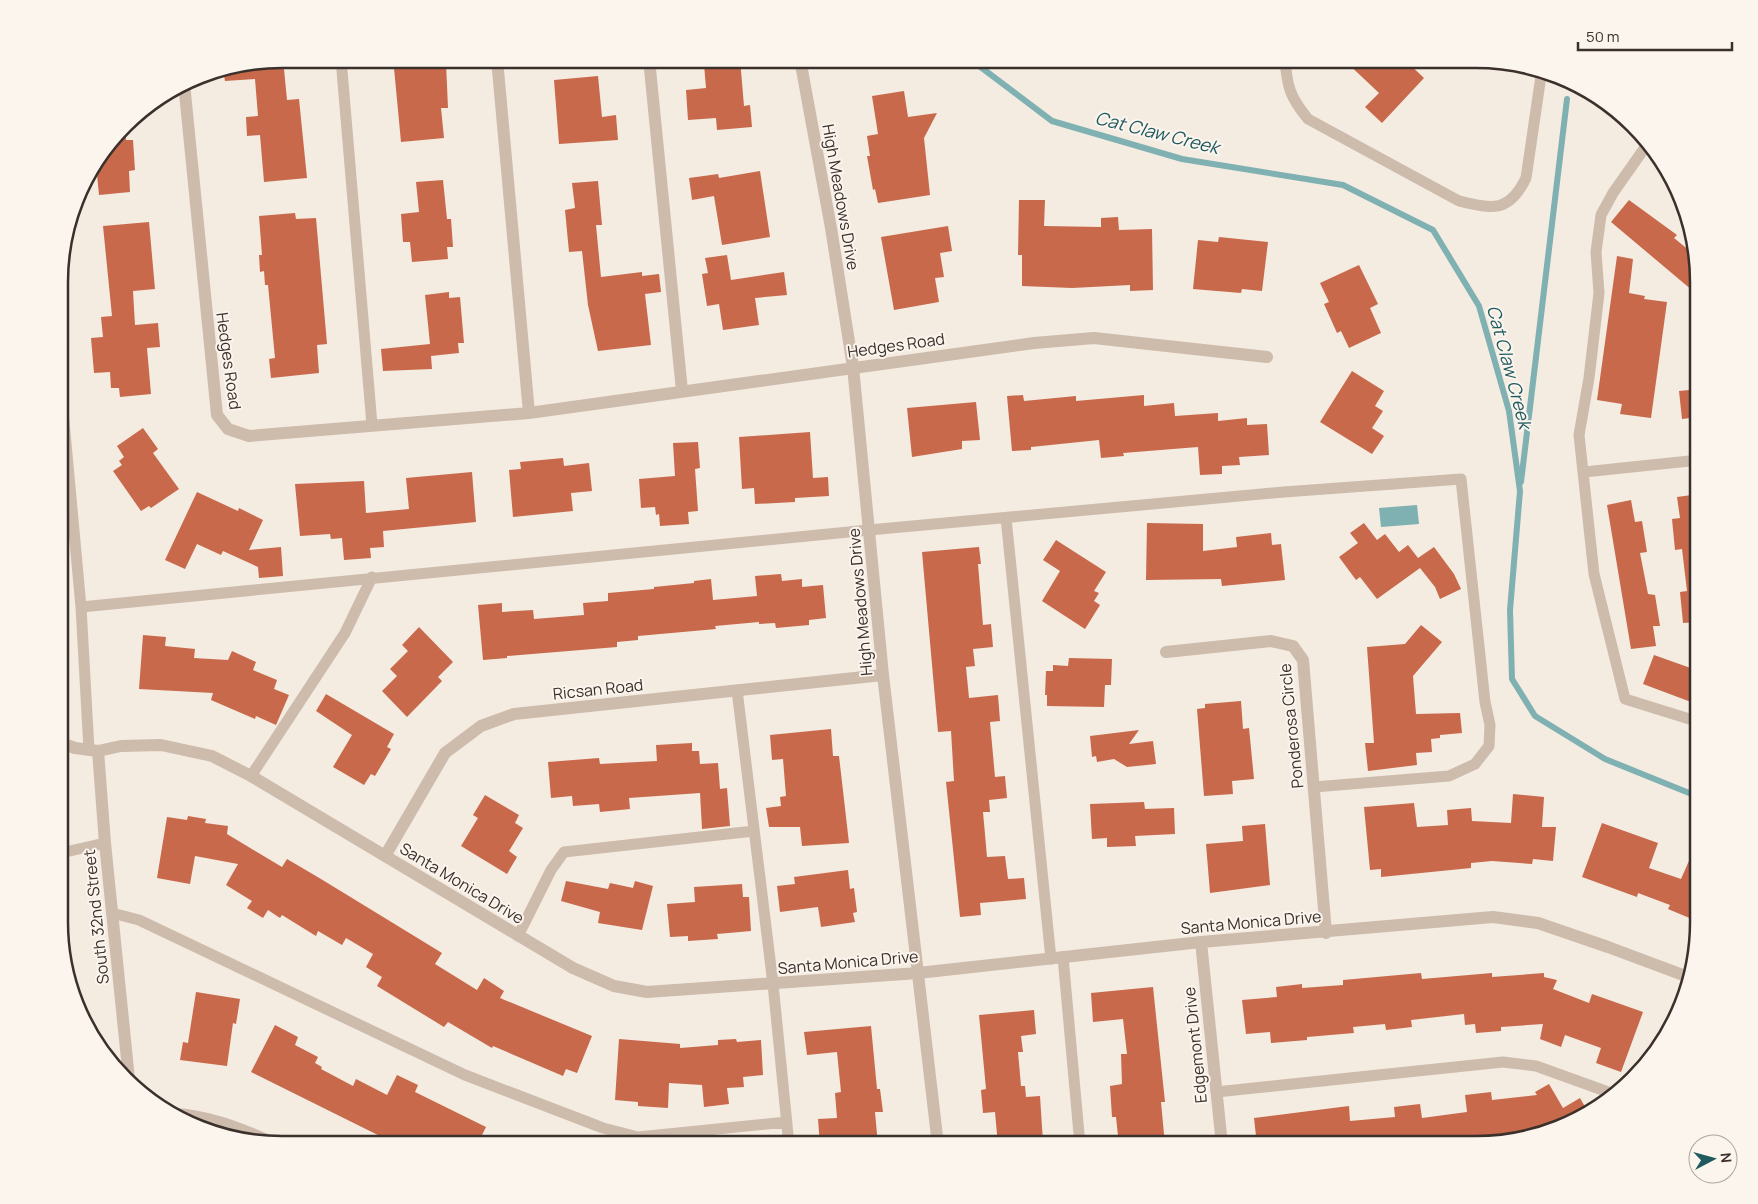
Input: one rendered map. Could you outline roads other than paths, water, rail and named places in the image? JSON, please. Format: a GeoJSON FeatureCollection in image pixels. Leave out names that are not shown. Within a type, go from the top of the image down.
{"type":"FeatureCollection","features":[{"type":"Feature","properties":{"kind":"street"},"geometry":{"type":"LineString","coordinates":[[498,68],[529,413]]}},
{"type":"Feature","properties":{"kind":"street"},"geometry":{"type":"LineString","coordinates":[[650,68],[682,391]]}},
{"type":"Feature","properties":{"kind":"street","name":"High Meadows Drive"},"geometry":{"type":"LineString","coordinates":[[802,68],[831,228],[853,367],[883,675],[937,1136]]}},
{"type":"Feature","properties":{"kind":"street","name":"Hedges Road"},"geometry":{"type":"LineString","coordinates":[[185,91],[217,415],[228,429],[249,436],[529,413],[853,367],[1034,343],[1094,338],[1267,357]]}},
{"type":"Feature","properties":{"kind":"street","name":"Ponderosa Circle"},"geometry":{"type":"LineString","coordinates":[[1166,652],[1271,641],[1293,646],[1303,660],[1326,933]]}},
{"type":"Feature","properties":{"kind":"street","name":"Ricsan Road"},"geometry":{"type":"LineString","coordinates":[[385,856],[445,753],[481,726],[514,714],[883,675]]}},
{"type":"Feature","properties":{"kind":"street","name":"Santa Monica Drive"},"geometry":{"type":"LineString","coordinates":[[68,745],[94,751],[121,746],[161,745],[212,756],[252,776],[573,968],[614,986],[647,992],[918,973],[1201,942],[1493,918],[1538,924],[1608,947],[1684,975]]}},
{"type":"Feature","properties":{"kind":"street","name":"South 32nd Street"},"geometry":{"type":"LineString","coordinates":[[94,751],[127,1071]]}},
{"type":"Feature","properties":{"kind":"street","name":"Edgemont Drive"},"geometry":{"type":"LineString","coordinates":[[1201,942],[1221,1136]]}},
{"type":"Feature","properties":{"kind":"street"},"geometry":{"type":"LineString","coordinates":[[187,1114],[234,1126],[256,1135]]}},
{"type":"Feature","properties":{"kind":"lane"},"geometry":{"type":"LineString","coordinates":[[342,68],[372,425]]}},
{"type":"Feature","properties":{"kind":"lane"},"geometry":{"type":"LineString","coordinates":[[1286,68],[1287,86],[1295,103],[1308,119],[1459,201],[1484,207],[1496,207],[1509,203],[1519,193],[1526,178],[1541,78]]}},
{"type":"Feature","properties":{"kind":"lane"},"geometry":{"type":"LineString","coordinates":[[1644,149],[1612,193],[1601,215],[1596,252],[1599,293],[1590,378],[1579,435],[1594,574],[1625,699],[1690,719]]}},
{"type":"Feature","properties":{"kind":"lane"},"geometry":{"type":"LineString","coordinates":[[1584,472],[1690,461]]}},
{"type":"Feature","properties":{"kind":"lane"},"geometry":{"type":"LineString","coordinates":[[68,465],[94,751]]}},
{"type":"Feature","properties":{"kind":"lane"},"geometry":{"type":"LineString","coordinates":[[81,607],[372,577],[869,530],[1284,492],[1461,479],[1485,702],[1490,725],[1489,746],[1475,764],[1449,776],[1314,787]]}},
{"type":"Feature","properties":{"kind":"lane"},"geometry":{"type":"LineString","coordinates":[[1006,518],[1079,1136]]}},
{"type":"Feature","properties":{"kind":"lane"},"geometry":{"type":"LineString","coordinates":[[252,776],[346,633],[372,577]]}},
{"type":"Feature","properties":{"kind":"lane"},"geometry":{"type":"LineString","coordinates":[[738,690],[773,984],[788,1136]]}},
{"type":"Feature","properties":{"kind":"lane"},"geometry":{"type":"LineString","coordinates":[[518,936],[551,870],[564,852],[754,831]]}},
{"type":"Feature","properties":{"kind":"lane"},"geometry":{"type":"LineString","coordinates":[[68,852],[105,843]]}},
{"type":"Feature","properties":{"kind":"lane"},"geometry":{"type":"LineString","coordinates":[[112,913],[139,920],[465,1075],[603,1128],[634,1136]]}},
{"type":"Feature","properties":{"kind":"lane"},"geometry":{"type":"LineString","coordinates":[[1216,1092],[1503,1062],[1536,1066],[1607,1092]]}},
{"type":"Feature","properties":{"kind":"lane"},"geometry":{"type":"LineString","coordinates":[[648,1136],[787,1122]]}},
{"type":"Feature","properties":{"kind":"water"},"geometry":{"type":"Polygon","coordinates":[[[1417,505],[1419,524],[1381,527],[1379,508],[1417,505]]]}},
{"type":"Feature","properties":{"kind":"waterway","name":"Cat Claw Creek"},"geometry":{"type":"LineString","coordinates":[[982,68],[1052,121],[1182,159],[1343,185],[1433,230],[1479,306],[1509,411],[1520,491],[1510,610],[1512,679],[1535,716],[1605,759],[1690,793]]}},
{"type":"Feature","properties":{"kind":"waterway"},"geometry":{"type":"LineString","coordinates":[[1521,482],[1567,99]]}}]}
